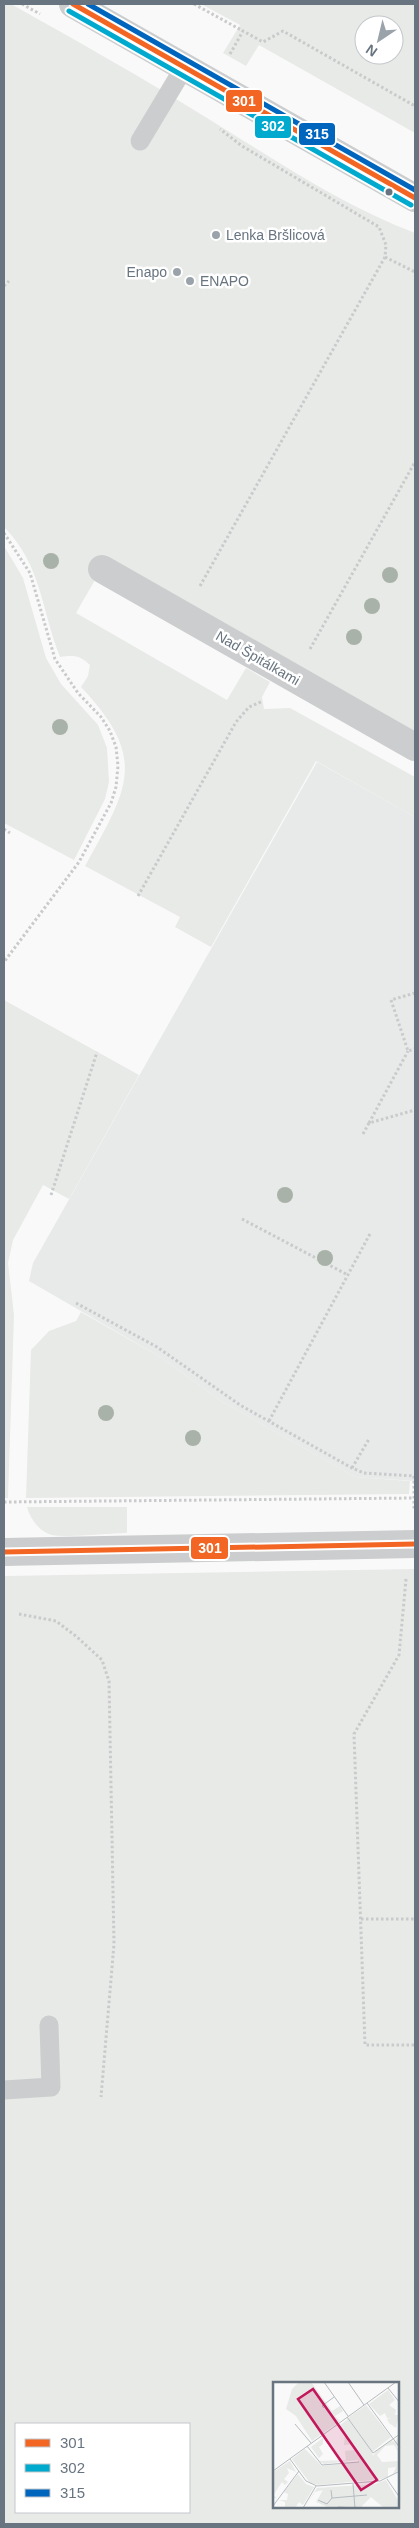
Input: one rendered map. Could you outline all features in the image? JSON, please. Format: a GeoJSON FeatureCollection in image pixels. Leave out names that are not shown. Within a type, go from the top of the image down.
{"type":"FeatureCollection","features":[{"type":"Feature","properties":{"kind":"street"},"geometry":{"type":"LineString","coordinates":[[73,4],[415,198]]}},
{"type":"Feature","properties":{"kind":"street","name":"Nad Špitálkami"},"geometry":{"type":"LineString","coordinates":[[102,569],[415,747]]}},
{"type":"Feature","properties":{"kind":"street"},"geometry":{"type":"LineString","coordinates":[[4,1552],[415,1544]]}},
{"type":"Feature","properties":{"kind":"lane"},"geometry":{"type":"LineString","coordinates":[[140,141],[185,66]]}},
{"type":"Feature","properties":{"kind":"lane"},"geometry":{"type":"LineString","coordinates":[[4,2090],[51,2087],[49,2025]]}},
{"type":"Feature","properties":{"kind":"path"},"geometry":{"type":"LineString","coordinates":[[194,4],[263,42],[283,31],[415,106]]}},
{"type":"Feature","properties":{"kind":"path"},"geometry":{"type":"LineString","coordinates":[[214,83],[243,31]]}},
{"type":"Feature","properties":{"kind":"path"},"geometry":{"type":"LineString","coordinates":[[184,615],[385,257],[386,245],[379,227]]}},
{"type":"Feature","properties":{"kind":"path"},"geometry":{"type":"LineString","coordinates":[[385,257],[415,272]]}},
{"type":"Feature","properties":{"kind":"path"},"geometry":{"type":"LineString","coordinates":[[4,286],[9,281]]}},
{"type":"Feature","properties":{"kind":"path"},"geometry":{"type":"LineString","coordinates":[[293,678],[415,462]]}},
{"type":"Feature","properties":{"kind":"path"},"geometry":{"type":"LineString","coordinates":[[4,533],[30,573],[55,659],[78,693],[101,717],[110,731],[116,746],[118,766],[116,787],[111,802],[79,862],[4,962]]}},
{"type":"Feature","properties":{"kind":"path"},"geometry":{"type":"LineString","coordinates":[[138,896],[236,722],[249,707],[265,700]]}},
{"type":"Feature","properties":{"kind":"path"},"geometry":{"type":"LineString","coordinates":[[4,829],[10,833]]}},
{"type":"Feature","properties":{"kind":"path"},"geometry":{"type":"LineString","coordinates":[[408,1051],[391,1000],[415,993]]}},
{"type":"Feature","properties":{"kind":"path"},"geometry":{"type":"LineString","coordinates":[[363,1134],[408,1051],[415,1049]]}},
{"type":"Feature","properties":{"kind":"path"},"geometry":{"type":"LineString","coordinates":[[51,1196],[97,1052]]}},
{"type":"Feature","properties":{"kind":"path"},"geometry":{"type":"LineString","coordinates":[[369,1123],[415,1110]]}},
{"type":"Feature","properties":{"kind":"path"},"geometry":{"type":"LineString","coordinates":[[242,1219],[348,1275]]}},
{"type":"Feature","properties":{"kind":"path"},"geometry":{"type":"LineString","coordinates":[[269,1421],[371,1232]]}},
{"type":"Feature","properties":{"kind":"path"},"geometry":{"type":"LineString","coordinates":[[352,1468],[369,1439]]}},
{"type":"Feature","properties":{"kind":"path"},"geometry":{"type":"LineString","coordinates":[[4,1502],[415,1498]]}},
{"type":"Feature","properties":{"kind":"path"},"geometry":{"type":"LineString","coordinates":[[19,1614],[56,1621],[102,1660],[109,1681],[114,1944],[101,2098]]}},
{"type":"Feature","properties":{"kind":"path"},"geometry":{"type":"LineString","coordinates":[[415,1919],[361,1919],[365,2046],[415,2045]]}},
{"type":"Feature","properties":{"kind":"shaded area"},"geometry":{"type":"Polygon","coordinates":[[[4,4],[11,4],[110,60],[334,195],[388,222],[415,233],[415,731],[105,555],[103,566],[76,613],[227,700],[246,668],[270,682],[262,697],[264,709],[290,708],[415,777],[415,817],[316,761],[211,947],[175,927],[180,917],[85,866],[121,794],[125,774],[123,755],[116,734],[102,712],[81,687],[88,676],[90,665],[76,656],[60,657],[33,573],[17,542],[4,527],[4,4]]]}},
{"type":"Feature","properties":{"kind":"shaded area"},"geometry":{"type":"Polygon","coordinates":[[[201,4],[415,4],[415,133],[259,45],[246,66],[223,53],[240,25],[201,4]]]}},
{"type":"Feature","properties":{"kind":"shaded area"},"geometry":{"type":"Polygon","coordinates":[[[4,546],[23,578],[46,658],[61,684],[98,725],[107,748],[109,782],[105,799],[74,860],[4,823],[4,546]]]}},
{"type":"Feature","properties":{"kind":"shaded area"},"geometry":{"type":"Polygon","coordinates":[[[317,762],[415,817],[415,1481],[355,1477],[221,1401],[162,1358],[29,1281],[33,1263],[317,762]]]}},
{"type":"Feature","properties":{"kind":"shaded area"},"geometry":{"type":"Polygon","coordinates":[[[4,1000],[139,1075],[69,1199],[43,1185],[13,1240],[8,1263],[14,1315],[8,1498],[4,1498],[4,1000]]]}},
{"type":"Feature","properties":{"kind":"shaded area"},"geometry":{"type":"Polygon","coordinates":[[[81,1312],[162,1358],[221,1401],[355,1477],[410,1481],[409,1494],[26,1498],[31,1350],[49,1331],[76,1321],[81,1312]]]}},
{"type":"Feature","properties":{"kind":"shaded area"},"geometry":{"type":"Polygon","coordinates":[[[27,1507],[127,1507],[127,1533],[78,1536],[52,1535],[43,1531],[36,1524],[30,1516],[27,1507]]]}},
{"type":"Feature","properties":{"kind":"shaded area"},"geometry":{"type":"Polygon","coordinates":[[[415,1569],[415,2524],[4,2524],[4,1576],[415,1569]]]}},
{"type":"Feature","properties":{"kind":"transit line","name":"301"},"geometry":{"type":"LineString","coordinates":[[73,4],[415,198]]}},
{"type":"Feature","properties":{"kind":"transit line","name":"315"},"geometry":{"type":"LineString","coordinates":[[88,4],[415,190]]}},
{"type":"Feature","properties":{"kind":"transit line","name":"302"},"geometry":{"type":"LineString","coordinates":[[69,11],[411,205]]}},
{"type":"Feature","properties":{"kind":"transit line","name":"301"},"geometry":{"type":"LineString","coordinates":[[4,1552],[415,1544]]}},
{"type":"Feature","properties":{"kind":"place","name":"Lenka Bršlicová"},"geometry":{"type":"Point","coordinates":[216,235]}},
{"type":"Feature","properties":{"kind":"place","name":"Enapo"},"geometry":{"type":"Point","coordinates":[177,272]}},
{"type":"Feature","properties":{"kind":"place","name":"ENAPO"},"geometry":{"type":"Point","coordinates":[190,281]}}]}
